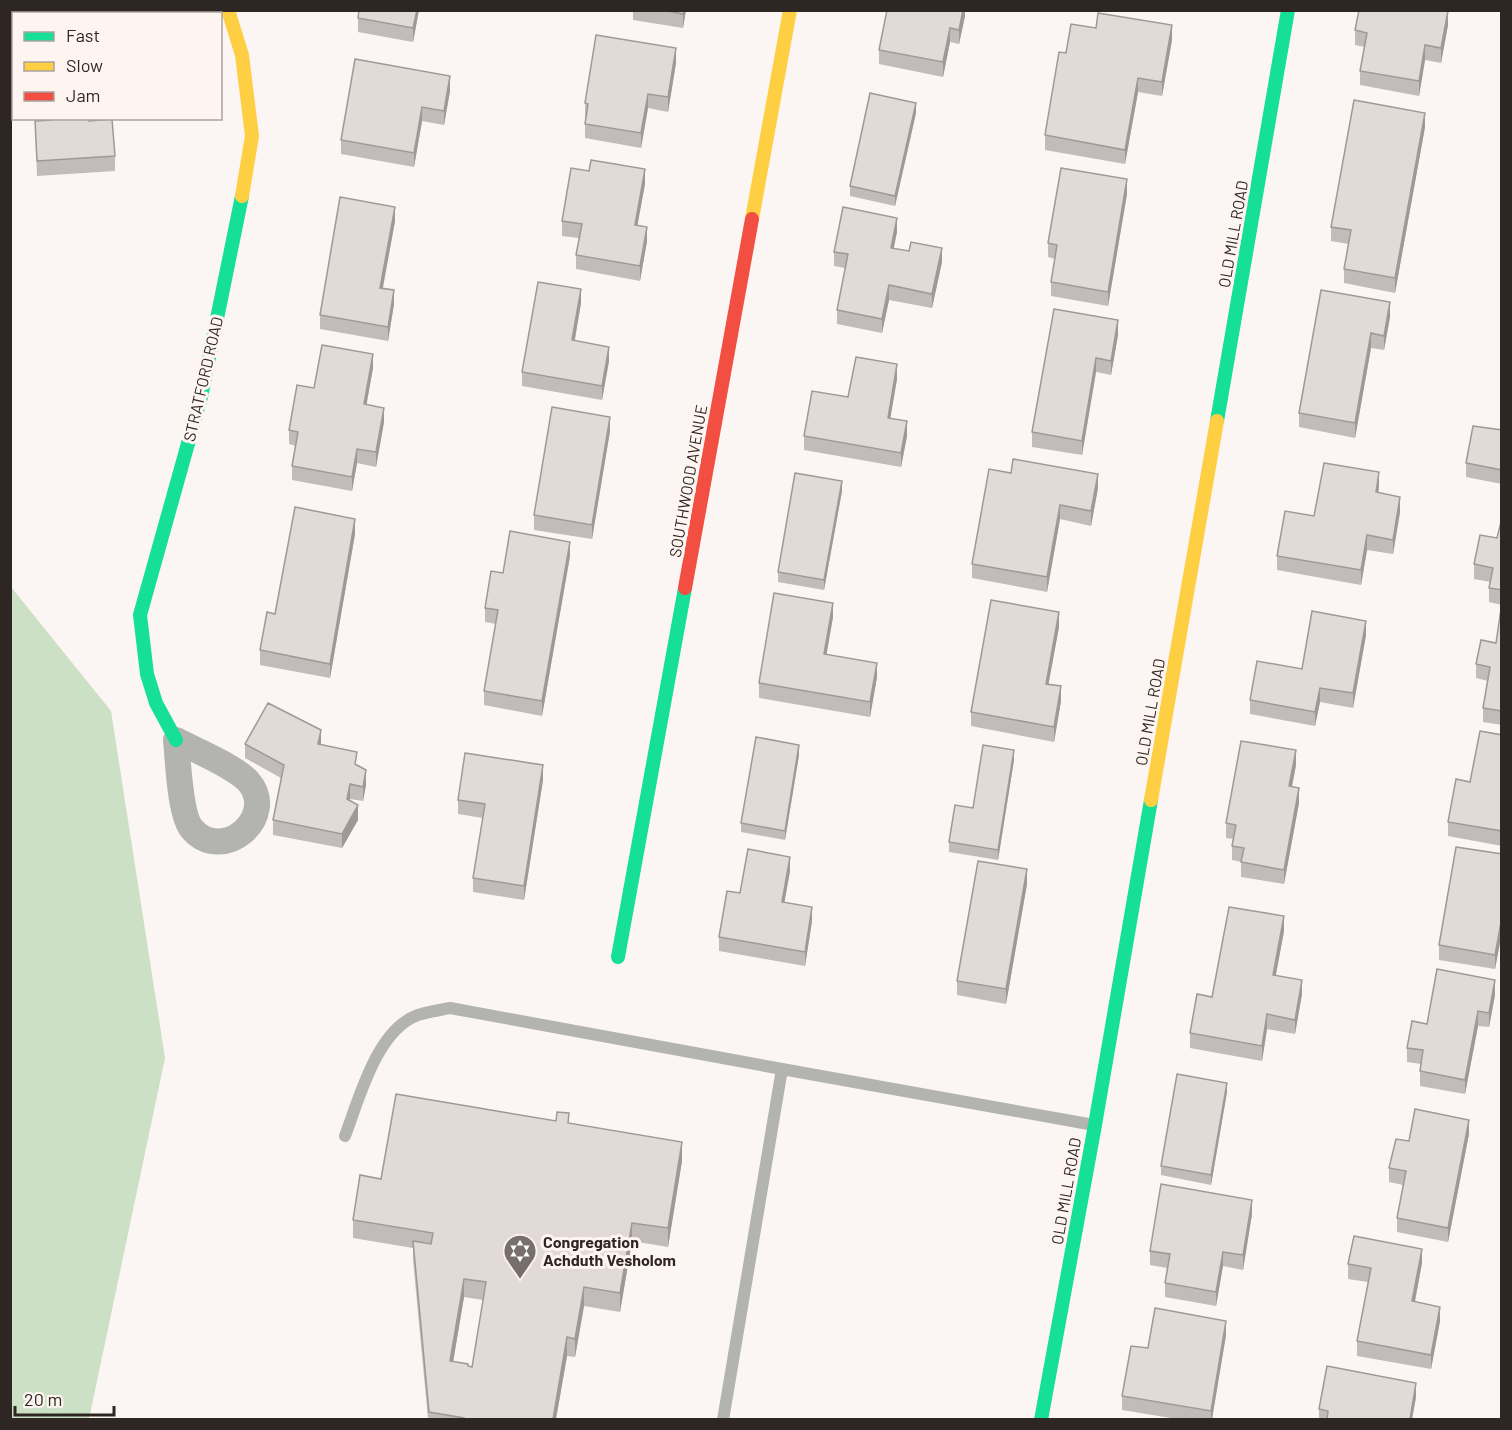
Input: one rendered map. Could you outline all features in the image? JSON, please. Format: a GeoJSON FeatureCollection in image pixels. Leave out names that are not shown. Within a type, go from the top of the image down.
{"type":"FeatureCollection","features":[{"type":"Feature","properties":{"kind":"street","name":"STRATFORD ROAD"},"geometry":{"type":"LineString","coordinates":[[176,740],[156,703],[147,674],[140,615],[201,397],[236,233],[252,136],[242,55],[228,10]]}},
{"type":"Feature","properties":{"kind":"street","name":"SOUTHWOOD AVENUE"},"geometry":{"type":"LineString","coordinates":[[618,957],[790,10]]}},
{"type":"Feature","properties":{"kind":"street","name":"OLD MILL ROAD"},"geometry":{"type":"LineString","coordinates":[[1041,1419],[1095,1125],[1288,10]]}},
{"type":"Feature","properties":{"kind":"lane"},"geometry":{"type":"LineString","coordinates":[[345,1136],[373,1063],[390,1035],[416,1016],[450,1008],[1095,1125]]}},
{"type":"Feature","properties":{"kind":"lane"},"geometry":{"type":"LineString","coordinates":[[723,1419],[782,1069]]}},
{"type":"Feature","properties":{"kind":"green space"},"geometry":{"type":"Polygon","coordinates":[[[11,587],[111,711],[165,1058],[89,1419],[11,1419],[11,587]]]}},
{"type":"Feature","properties":{"kind":"building"},"geometry":{"type":"Polygon","coordinates":[[[359,10],[417,10],[413,28],[358,18],[359,10]]]}},
{"type":"Feature","properties":{"kind":"building"},"geometry":{"type":"Polygon","coordinates":[[[663,10],[684,10],[683,14],[663,10]]]}},
{"type":"Feature","properties":{"kind":"building"},"geometry":{"type":"Polygon","coordinates":[[[887,10],[963,10],[959,30],[950,28],[943,62],[879,50],[887,10]]]}},
{"type":"Feature","properties":{"kind":"building"},"geometry":{"type":"Polygon","coordinates":[[[1359,10],[1448,11],[1441,48],[1425,45],[1419,81],[1360,71],[1367,33],[1355,30],[1359,10]]]}},
{"type":"Feature","properties":{"kind":"building"},"geometry":{"type":"Polygon","coordinates":[[[1098,13],[1172,25],[1162,82],[1138,78],[1125,150],[1045,135],[1059,52],[1066,53],[1071,24],[1096,28],[1098,13]]]}},
{"type":"Feature","properties":{"kind":"building"},"geometry":{"type":"Polygon","coordinates":[[[596,35],[676,48],[668,97],[648,94],[641,133],[585,124],[588,104],[585,103],[596,35]]]}},
{"type":"Feature","properties":{"kind":"building"},"geometry":{"type":"Polygon","coordinates":[[[355,59],[450,76],[444,111],[422,107],[414,153],[341,140],[355,59]]]}},
{"type":"Feature","properties":{"kind":"building"},"geometry":{"type":"Polygon","coordinates":[[[870,93],[916,103],[895,196],[850,186],[870,93]]]}},
{"type":"Feature","properties":{"kind":"building"},"geometry":{"type":"Polygon","coordinates":[[[1354,100],[1425,113],[1395,278],[1344,269],[1351,230],[1331,227],[1354,100]]]}},
{"type":"Feature","properties":{"kind":"building"},"geometry":{"type":"Polygon","coordinates":[[[112,120],[115,156],[37,161],[35,121],[112,120]]]}},
{"type":"Feature","properties":{"kind":"building"},"geometry":{"type":"Polygon","coordinates":[[[591,160],[645,169],[635,225],[647,227],[640,266],[576,255],[582,224],[562,221],[571,168],[589,171],[591,160]]]}},
{"type":"Feature","properties":{"kind":"building"},"geometry":{"type":"Polygon","coordinates":[[[1061,168],[1127,179],[1108,292],[1051,282],[1057,245],[1048,243],[1061,168]]]}},
{"type":"Feature","properties":{"kind":"building"},"geometry":{"type":"Polygon","coordinates":[[[340,197],[395,207],[380,288],[394,290],[388,327],[320,315],[340,197]]]}},
{"type":"Feature","properties":{"kind":"building"},"geometry":{"type":"Polygon","coordinates":[[[843,207],[897,218],[891,248],[909,251],[911,242],[942,248],[932,294],[889,285],[882,319],[837,310],[848,254],[834,252],[843,207]]]}},
{"type":"Feature","properties":{"kind":"building"},"geometry":{"type":"Polygon","coordinates":[[[538,282],[581,289],[572,340],[609,347],[602,386],[522,372],[538,282]]]}},
{"type":"Feature","properties":{"kind":"building"},"geometry":{"type":"Polygon","coordinates":[[[1321,290],[1390,302],[1384,336],[1371,333],[1355,423],[1299,413],[1321,290]]]}},
{"type":"Feature","properties":{"kind":"building"},"geometry":{"type":"Polygon","coordinates":[[[1054,309],[1118,320],[1111,361],[1096,358],[1082,441],[1032,432],[1054,309]]]}},
{"type":"Feature","properties":{"kind":"building"},"geometry":{"type":"Polygon","coordinates":[[[322,345],[373,354],[364,404],[384,408],[376,452],[357,449],[352,477],[292,466],[298,432],[289,430],[297,385],[314,388],[322,345]]]}},
{"type":"Feature","properties":{"kind":"building"},"geometry":{"type":"Polygon","coordinates":[[[856,357],[897,364],[888,418],[907,421],[901,453],[804,436],[812,391],[848,397],[856,357]]]}},
{"type":"Feature","properties":{"kind":"building"},"geometry":{"type":"Polygon","coordinates":[[[552,407],[610,417],[592,525],[534,515],[552,407]]]}},
{"type":"Feature","properties":{"kind":"building"},"geometry":{"type":"Polygon","coordinates":[[[1473,426],[1502,430],[1502,470],[1466,463],[1473,426]]]}},
{"type":"Feature","properties":{"kind":"building"},"geometry":{"type":"Polygon","coordinates":[[[1013,459],[1098,474],[1091,511],[1060,505],[1047,577],[972,564],[989,469],[1011,473],[1013,459]]]}},
{"type":"Feature","properties":{"kind":"building"},"geometry":{"type":"Polygon","coordinates":[[[1324,463],[1379,472],[1376,492],[1400,497],[1393,540],[1367,535],[1361,570],[1277,556],[1285,511],[1314,516],[1324,463]]]}},
{"type":"Feature","properties":{"kind":"building"},"geometry":{"type":"Polygon","coordinates":[[[795,473],[842,481],[824,580],[778,572],[795,473]]]}},
{"type":"Feature","properties":{"kind":"building"},"geometry":{"type":"Polygon","coordinates":[[[295,507],[355,519],[330,664],[260,650],[267,612],[275,614],[295,507]]]}},
{"type":"Feature","properties":{"kind":"building"},"geometry":{"type":"Polygon","coordinates":[[[1502,518],[1502,590],[1489,588],[1493,568],[1474,564],[1480,535],[1497,538],[1502,518]]]}},
{"type":"Feature","properties":{"kind":"building"},"geometry":{"type":"Polygon","coordinates":[[[510,531],[570,542],[542,701],[484,691],[498,610],[485,608],[491,571],[503,573],[510,531]]]}},
{"type":"Feature","properties":{"kind":"building"},"geometry":{"type":"Polygon","coordinates":[[[774,593],[833,603],[824,654],[877,663],[870,702],[759,683],[774,593]]]}},
{"type":"Feature","properties":{"kind":"building"},"geometry":{"type":"Polygon","coordinates":[[[991,600],[1059,612],[1046,684],[1061,686],[1054,727],[971,712],[991,600]]]}},
{"type":"Feature","properties":{"kind":"building"},"geometry":{"type":"Polygon","coordinates":[[[1501,609],[1502,711],[1483,708],[1490,667],[1476,664],[1481,640],[1496,643],[1501,609]]]}},
{"type":"Feature","properties":{"kind":"building"},"geometry":{"type":"Polygon","coordinates":[[[1312,611],[1366,621],[1353,693],[1320,688],[1315,712],[1250,700],[1257,661],[1302,669],[1312,611]]]}},
{"type":"Feature","properties":{"kind":"building"},"geometry":{"type":"Polygon","coordinates":[[[268,703],[321,730],[318,744],[357,752],[355,764],[366,770],[363,787],[350,784],[347,799],[358,805],[342,834],[273,820],[284,765],[245,744],[268,703]]]}},
{"type":"Feature","properties":{"kind":"building"},"geometry":{"type":"Polygon","coordinates":[[[1480,731],[1502,735],[1502,831],[1448,822],[1456,779],[1470,782],[1480,731]]]}},
{"type":"Feature","properties":{"kind":"building"},"geometry":{"type":"Polygon","coordinates":[[[756,737],[799,745],[785,831],[741,823],[756,737]]]}},
{"type":"Feature","properties":{"kind":"building"},"geometry":{"type":"Polygon","coordinates":[[[1241,741],[1296,750],[1289,786],[1299,788],[1284,870],[1241,862],[1244,848],[1232,846],[1236,825],[1226,823],[1241,741]]]}},
{"type":"Feature","properties":{"kind":"building"},"geometry":{"type":"Polygon","coordinates":[[[983,745],[1014,750],[998,850],[949,842],[955,805],[973,808],[983,745]]]}},
{"type":"Feature","properties":{"kind":"building"},"geometry":{"type":"Polygon","coordinates":[[[465,753],[543,765],[524,886],[473,878],[485,804],[458,800],[465,753]]]}},
{"type":"Feature","properties":{"kind":"building"},"geometry":{"type":"Polygon","coordinates":[[[1456,847],[1502,854],[1502,917],[1495,955],[1439,945],[1456,847]]]}},
{"type":"Feature","properties":{"kind":"building"},"geometry":{"type":"Polygon","coordinates":[[[748,849],[790,857],[782,902],[812,907],[805,952],[719,937],[727,891],[740,893],[748,849]]]}},
{"type":"Feature","properties":{"kind":"building"},"geometry":{"type":"Polygon","coordinates":[[[978,861],[1027,869],[1006,989],[957,981],[978,861]]]}},
{"type":"Feature","properties":{"kind":"building"},"geometry":{"type":"Polygon","coordinates":[[[1229,907],[1284,916],[1273,975],[1302,980],[1295,1020],[1267,1014],[1262,1046],[1190,1033],[1197,994],[1212,997],[1229,907]]]}},
{"type":"Feature","properties":{"kind":"building"},"geometry":{"type":"Polygon","coordinates":[[[1437,969],[1495,980],[1489,1013],[1478,1011],[1465,1080],[1420,1071],[1423,1050],[1407,1048],[1412,1021],[1427,1024],[1437,969]]]}},
{"type":"Feature","properties":{"kind":"building"},"geometry":{"type":"Polygon","coordinates":[[[1177,1074],[1227,1083],[1211,1175],[1161,1166],[1177,1074]]]}},
{"type":"Feature","properties":{"kind":"building","name":"Congregation Achduth Vesholom"},"geometry":{"type":"Polygon","coordinates":[[[396,1094],[556,1121],[557,1112],[569,1113],[568,1123],[682,1142],[668,1228],[632,1223],[620,1293],[584,1287],[575,1339],[567,1337],[553,1419],[464,1419],[429,1412],[413,1241],[431,1244],[433,1233],[353,1220],[360,1175],[381,1179],[396,1094]],[[464,1279],[450,1361],[468,1364],[472,1367],[486,1282],[464,1279]]]}},
{"type":"Feature","properties":{"kind":"building"},"geometry":{"type":"Polygon","coordinates":[[[1415,1109],[1469,1120],[1448,1228],[1397,1218],[1406,1171],[1389,1168],[1396,1139],[1409,1141],[1415,1109]]]}},
{"type":"Feature","properties":{"kind":"building"},"geometry":{"type":"Polygon","coordinates":[[[1161,1184],[1252,1200],[1243,1255],[1223,1252],[1216,1292],[1165,1283],[1170,1254],[1150,1251],[1161,1184]]]}},
{"type":"Feature","properties":{"kind":"building"},"geometry":{"type":"Polygon","coordinates":[[[1354,1236],[1422,1249],[1412,1301],[1440,1307],[1431,1355],[1357,1341],[1371,1268],[1348,1264],[1354,1236]]]}},
{"type":"Feature","properties":{"kind":"building"},"geometry":{"type":"Polygon","coordinates":[[[1155,1308],[1226,1321],[1211,1411],[1122,1396],[1131,1346],[1148,1348],[1155,1308]]]}},
{"type":"Feature","properties":{"kind":"building"},"geometry":{"type":"Polygon","coordinates":[[[1327,1366],[1416,1383],[1410,1419],[1327,1419],[1328,1411],[1319,1409],[1327,1366]]]}},
{"type":"Feature","properties":{"kind":"traffic: fast"},"geometry":{"type":"LineString","coordinates":[[1217,421],[1288,10]]}},
{"type":"Feature","properties":{"kind":"traffic: fast"},"geometry":{"type":"LineString","coordinates":[[176,740],[156,703],[147,674],[140,615],[201,397],[242,196]]}},
{"type":"Feature","properties":{"kind":"traffic: fast"},"geometry":{"type":"LineString","coordinates":[[618,957],[685,588]]}},
{"type":"Feature","properties":{"kind":"traffic: fast"},"geometry":{"type":"LineString","coordinates":[[1041,1420],[1151,800]]}},
{"type":"Feature","properties":{"kind":"traffic: slow"},"geometry":{"type":"LineString","coordinates":[[228,10],[242,55],[252,136],[242,196]]}},
{"type":"Feature","properties":{"kind":"traffic: slow"},"geometry":{"type":"LineString","coordinates":[[752,219],[790,10]]}},
{"type":"Feature","properties":{"kind":"traffic: slow"},"geometry":{"type":"LineString","coordinates":[[1151,800],[1217,421]]}},
{"type":"Feature","properties":{"kind":"traffic: jam"},"geometry":{"type":"LineString","coordinates":[[685,588],[752,219]]}},
{"type":"Feature","properties":{"kind":"place","name":"Congregation Achduth Vesholom"},"geometry":{"type":"Point","coordinates":[520,1280]}}]}
